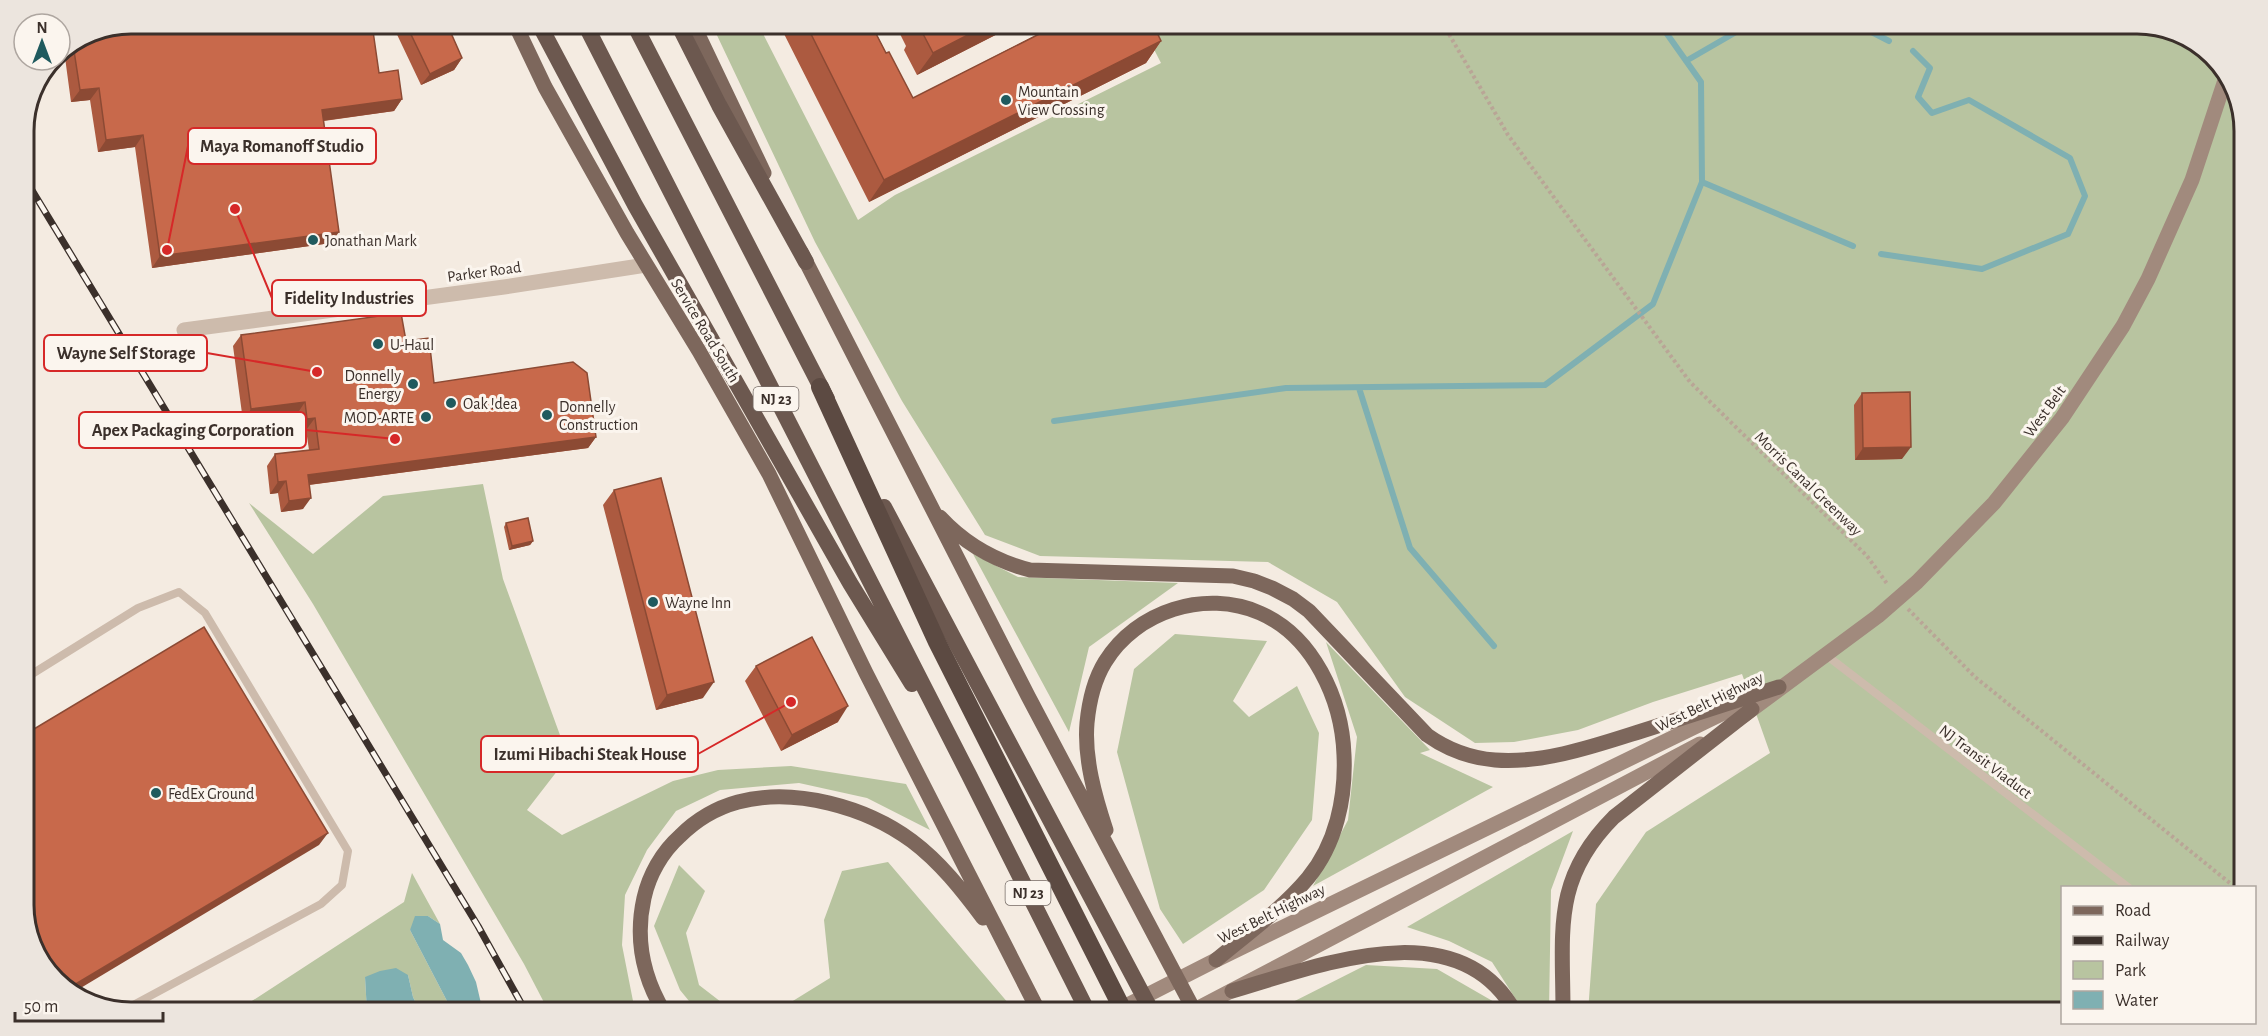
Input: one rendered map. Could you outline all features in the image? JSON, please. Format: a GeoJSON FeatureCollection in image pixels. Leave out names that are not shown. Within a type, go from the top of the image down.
{"type":"FeatureCollection","features":[{"type":"Feature","properties":{"kind":"highway"},"geometry":{"type":"LineString","coordinates":[[544,34],[602,145],[844,573],[968,773]]}},
{"type":"Feature","properties":{"kind":"highway","name":"NJ 23"},"geometry":{"type":"LineString","coordinates":[[590,34],[1083,1002]]}},
{"type":"Feature","properties":{"kind":"highway","name":"NJ 23"},"geometry":{"type":"LineString","coordinates":[[639,34],[820,387],[1147,1002]]}},
{"type":"Feature","properties":{"kind":"highway"},"geometry":{"type":"LineString","coordinates":[[683,34],[719,105],[806,262]]}},
{"type":"Feature","properties":{"kind":"highway"},"geometry":{"type":"LineString","coordinates":[[820,387],[937,642],[1119,1002]]}},
{"type":"Feature","properties":{"kind":"main road","name":"Service Road South"},"geometry":{"type":"LineString","coordinates":[[520,34],[545,87],[769,474],[1018,970]]}},
{"type":"Feature","properties":{"kind":"main road"},"geometry":{"type":"LineString","coordinates":[[698,34],[806,262],[1188,1002]]}},
{"type":"Feature","properties":{"kind":"main road","name":"West Belt"},"geometry":{"type":"LineString","coordinates":[[1779,687],[1826,655],[1898,598],[1958,541],[1994,503],[2062,418],[2099,365],[2148,279],[2192,180],[2223,87]]}},
{"type":"Feature","properties":{"kind":"main road"},"geometry":{"type":"LineString","coordinates":[[931,507],[947,524],[984,552],[1006,564],[1030,570],[1213,575],[1254,581],[1272,588],[1293,599],[1317,619],[1427,735],[1446,748],[1470,756],[1496,760],[1553,755],[1613,740],[1779,687]]}},
{"type":"Feature","properties":{"kind":"main road"},"geometry":{"type":"LineString","coordinates":[[1129,888],[1099,806],[1087,748],[1090,703],[1095,682],[1104,663],[1132,630],[1172,609],[1191,604],[1210,603],[1236,606],[1261,613],[1291,633],[1304,646],[1326,681],[1340,720],[1344,744],[1344,789],[1333,832],[1323,856],[1308,878],[1288,899],[1216,960]]}},
{"type":"Feature","properties":{"kind":"main road","name":"West Belt Highway"},"geometry":{"type":"LineString","coordinates":[[1212,1002],[1696,746],[1752,709],[1779,687]]}},
{"type":"Feature","properties":{"kind":"main road","name":"West Belt Highway"},"geometry":{"type":"LineString","coordinates":[[1134,1002],[1779,687]]}},
{"type":"Feature","properties":{"kind":"main road"},"geometry":{"type":"LineString","coordinates":[[1563,1002],[1563,934],[1567,894],[1583,853],[1614,817],[1752,709]]}},
{"type":"Feature","properties":{"kind":"main road"},"geometry":{"type":"LineString","coordinates":[[659,1002],[648,981],[639,935],[646,887],[656,866],[670,845],[690,826],[706,816],[739,802],[766,797],[795,798],[826,803],[857,812],[911,840],[935,860],[978,912],[1018,970],[1034,1002]]}},
{"type":"Feature","properties":{"kind":"main road"},"geometry":{"type":"LineString","coordinates":[[1232,991],[1359,956],[1387,952],[1414,952],[1438,956],[1462,964],[1482,975],[1498,988],[1508,1002]]}},
{"type":"Feature","properties":{"kind":"street","name":"Parker Road"},"geometry":{"type":"LineString","coordinates":[[184,330],[646,265]]}},
{"type":"Feature","properties":{"kind":"lane"},"geometry":{"type":"LineString","coordinates":[[35,672],[138,608],[179,592],[205,613],[348,851],[342,885],[321,904],[138,1002]]}},
{"type":"Feature","properties":{"kind":"lane","name":"NJ Transit Viaduct"},"geometry":{"type":"LineString","coordinates":[[1826,655],[2126,886]]}},
{"type":"Feature","properties":{"kind":"path","name":"Morris Canal Greenway"},"geometry":{"type":"LineString","coordinates":[[1449,34],[1508,135],[1689,382],[1867,555],[1898,598],[1975,678],[2234,886]]}},
{"type":"Feature","properties":{"kind":"green space"},"geometry":{"type":"Polygon","coordinates":[[[716,34],[763,34],[858,220],[895,195],[1161,63],[1146,34],[2137,34],[2156,36],[2174,42],[2196,54],[2214,72],[2226,94],[2232,112],[2233,125],[2234,886],[2061,886],[2061,1002],[1589,1002],[1596,904],[1646,832],[1770,753],[1742,674],[1653,702],[1578,730],[1514,742],[1475,743],[1405,697],[1337,602],[1268,562],[1040,556],[985,535],[902,401],[815,242],[716,34]]]}},
{"type":"Feature","properties":{"kind":"green space"},"geometry":{"type":"Polygon","coordinates":[[[483,484],[503,579],[568,757],[527,810],[562,835],[673,781],[718,770],[791,766],[906,784],[930,830],[867,798],[799,783],[720,790],[676,811],[647,850],[625,895],[622,945],[634,1002],[544,1002],[524,964],[313,604],[249,503],[313,554],[383,496],[483,484]]]}},
{"type":"Feature","properties":{"kind":"green space"},"geometry":{"type":"Polygon","coordinates":[[[973,554],[1018,577],[1178,583],[1089,647],[1069,732],[973,554]]]}},
{"type":"Feature","properties":{"kind":"green space"},"geometry":{"type":"Polygon","coordinates":[[[1175,634],[1267,641],[1233,701],[1249,717],[1297,686],[1319,733],[1312,820],[1264,890],[1183,944],[1160,909],[1117,752],[1134,669],[1175,634]]]}},
{"type":"Feature","properties":{"kind":"green space"},"geometry":{"type":"Polygon","coordinates":[[[1326,642],[1430,750],[1420,753],[1493,787],[1313,886],[1348,820],[1357,737],[1326,642]]]}},
{"type":"Feature","properties":{"kind":"green space"},"geometry":{"type":"Polygon","coordinates":[[[1573,831],[1551,890],[1549,1002],[1518,1002],[1492,962],[1449,941],[1407,927],[1573,831]]]}},
{"type":"Feature","properties":{"kind":"green space"},"geometry":{"type":"Polygon","coordinates":[[[888,862],[1007,1002],[791,1002],[830,978],[824,920],[842,871],[888,862]]]}},
{"type":"Feature","properties":{"kind":"green space"},"geometry":{"type":"Polygon","coordinates":[[[679,865],[705,891],[686,933],[699,985],[721,1002],[690,1002],[680,990],[654,926],[679,865]]]}},
{"type":"Feature","properties":{"kind":"green space"},"geometry":{"type":"Polygon","coordinates":[[[412,873],[440,924],[428,916],[410,930],[447,1002],[415,1002],[408,975],[365,977],[366,1002],[250,1002],[404,902],[412,873]]]}},
{"type":"Feature","properties":{"kind":"green space"},"geometry":{"type":"Polygon","coordinates":[[[1366,965],[1437,969],[1494,1002],[1293,1002],[1366,965]]]}},
{"type":"Feature","properties":{"kind":"water"},"geometry":{"type":"Polygon","coordinates":[[[415,916],[428,916],[440,924],[443,940],[461,953],[468,965],[476,982],[481,1002],[447,1002],[410,930],[415,916]]]}},
{"type":"Feature","properties":{"kind":"water"},"geometry":{"type":"Polygon","coordinates":[[[396,968],[408,975],[415,1002],[366,1002],[365,977],[396,968]]]}},
{"type":"Feature","properties":{"kind":"building"},"geometry":{"type":"Polygon","coordinates":[[[373,34],[379,73],[398,70],[402,99],[322,110],[339,232],[160,256],[143,135],[106,140],[99,88],[80,90],[74,53],[100,40],[119,35],[373,34]]]}},
{"type":"Feature","properties":{"kind":"building"},"geometry":{"type":"Polygon","coordinates":[[[411,34],[451,34],[462,58],[430,74],[411,34]]]}},
{"type":"Feature","properties":{"kind":"building","name":"Mountain View Crossing"},"geometry":{"type":"Polygon","coordinates":[[[811,34],[876,34],[886,53],[889,52],[913,98],[1039,34],[1158,34],[1161,41],[884,180],[811,34]]]}},
{"type":"Feature","properties":{"kind":"building"},"geometry":{"type":"Polygon","coordinates":[[[923,34],[970,34],[933,53],[923,34]]]}},
{"type":"Feature","properties":{"kind":"building"},"geometry":{"type":"Polygon","coordinates":[[[401,313],[406,341],[429,338],[434,383],[573,362],[587,373],[596,437],[308,475],[311,498],[289,501],[286,481],[278,482],[275,454],[319,449],[315,418],[307,419],[305,402],[251,409],[241,335],[401,313]]]}},
{"type":"Feature","properties":{"kind":"building"},"geometry":{"type":"Polygon","coordinates":[[[1910,392],[1911,447],[1863,448],[1862,393],[1910,392]]]}},
{"type":"Feature","properties":{"kind":"building","name":"Wayne Inn"},"geometry":{"type":"Polygon","coordinates":[[[661,478],[714,682],[667,695],[614,490],[661,478]]]}},
{"type":"Feature","properties":{"kind":"building"},"geometry":{"type":"Polygon","coordinates":[[[528,518],[533,541],[512,546],[506,523],[528,518]]]}},
{"type":"Feature","properties":{"kind":"building","name":"FedEx Ground"},"geometry":{"type":"Polygon","coordinates":[[[204,627],[328,833],[75,984],[54,964],[47,953],[36,924],[35,728],[204,627]]]}},
{"type":"Feature","properties":{"kind":"building"},"geometry":{"type":"Polygon","coordinates":[[[812,637],[848,706],[792,735],[756,666],[812,637]]]}},
{"type":"Feature","properties":{"kind":"waterway"},"geometry":{"type":"LineString","coordinates":[[1054,421],[1286,388],[1545,385],[1653,304],[1702,182],[1701,82],[1667,34]]}},
{"type":"Feature","properties":{"kind":"waterway"},"geometry":{"type":"LineString","coordinates":[[1686,61],[1733,34]]}},
{"type":"Feature","properties":{"kind":"waterway"},"geometry":{"type":"LineString","coordinates":[[1875,34],[1889,41]]}},
{"type":"Feature","properties":{"kind":"waterway"},"geometry":{"type":"LineString","coordinates":[[1881,254],[1982,269],[2068,234],[2085,196],[2070,158],[1969,100],[1932,113],[1918,97],[1930,68],[1913,51]]}},
{"type":"Feature","properties":{"kind":"waterway"},"geometry":{"type":"LineString","coordinates":[[1702,182],[1853,246]]}},
{"type":"Feature","properties":{"kind":"waterway"},"geometry":{"type":"LineString","coordinates":[[1359,388],[1410,548],[1494,646]]}},
{"type":"Feature","properties":{"kind":"railway"},"geometry":{"type":"LineString","coordinates":[[35,195],[478,926],[520,1002]]}},
{"type":"Feature","properties":{"kind":"place","name":"Mountain View Crossing"},"geometry":{"type":"Point","coordinates":[1006,100]}},
{"type":"Feature","properties":{"kind":"place","name":"Fidelity Industries"},"geometry":{"type":"Point","coordinates":[235,209]}},
{"type":"Feature","properties":{"kind":"place","name":"Jonathan Mark"},"geometry":{"type":"Point","coordinates":[313,240]}},
{"type":"Feature","properties":{"kind":"place","name":"Maya Romanoff Studio"},"geometry":{"type":"Point","coordinates":[167,250]}},
{"type":"Feature","properties":{"kind":"place","name":"U-Haul"},"geometry":{"type":"Point","coordinates":[378,344]}},
{"type":"Feature","properties":{"kind":"place","name":"Wayne Self Storage"},"geometry":{"type":"Point","coordinates":[317,372]}},
{"type":"Feature","properties":{"kind":"place","name":"Donnelly Energy"},"geometry":{"type":"Point","coordinates":[413,384]}},
{"type":"Feature","properties":{"kind":"place","name":"Oak !dea"},"geometry":{"type":"Point","coordinates":[451,403]}},
{"type":"Feature","properties":{"kind":"place","name":"Donnelly Construction"},"geometry":{"type":"Point","coordinates":[547,415]}},
{"type":"Feature","properties":{"kind":"place","name":"MOD-ARTE"},"geometry":{"type":"Point","coordinates":[426,417]}},
{"type":"Feature","properties":{"kind":"place","name":"Apex Packaging Corporation"},"geometry":{"type":"Point","coordinates":[395,439]}},
{"type":"Feature","properties":{"kind":"place","name":"Wayne Inn"},"geometry":{"type":"Point","coordinates":[653,602]}},
{"type":"Feature","properties":{"kind":"place","name":"Izumi Hibachi Steak House"},"geometry":{"type":"Point","coordinates":[791,702]}},
{"type":"Feature","properties":{"kind":"place","name":"FedEx Ground"},"geometry":{"type":"Point","coordinates":[156,793]}}]}
